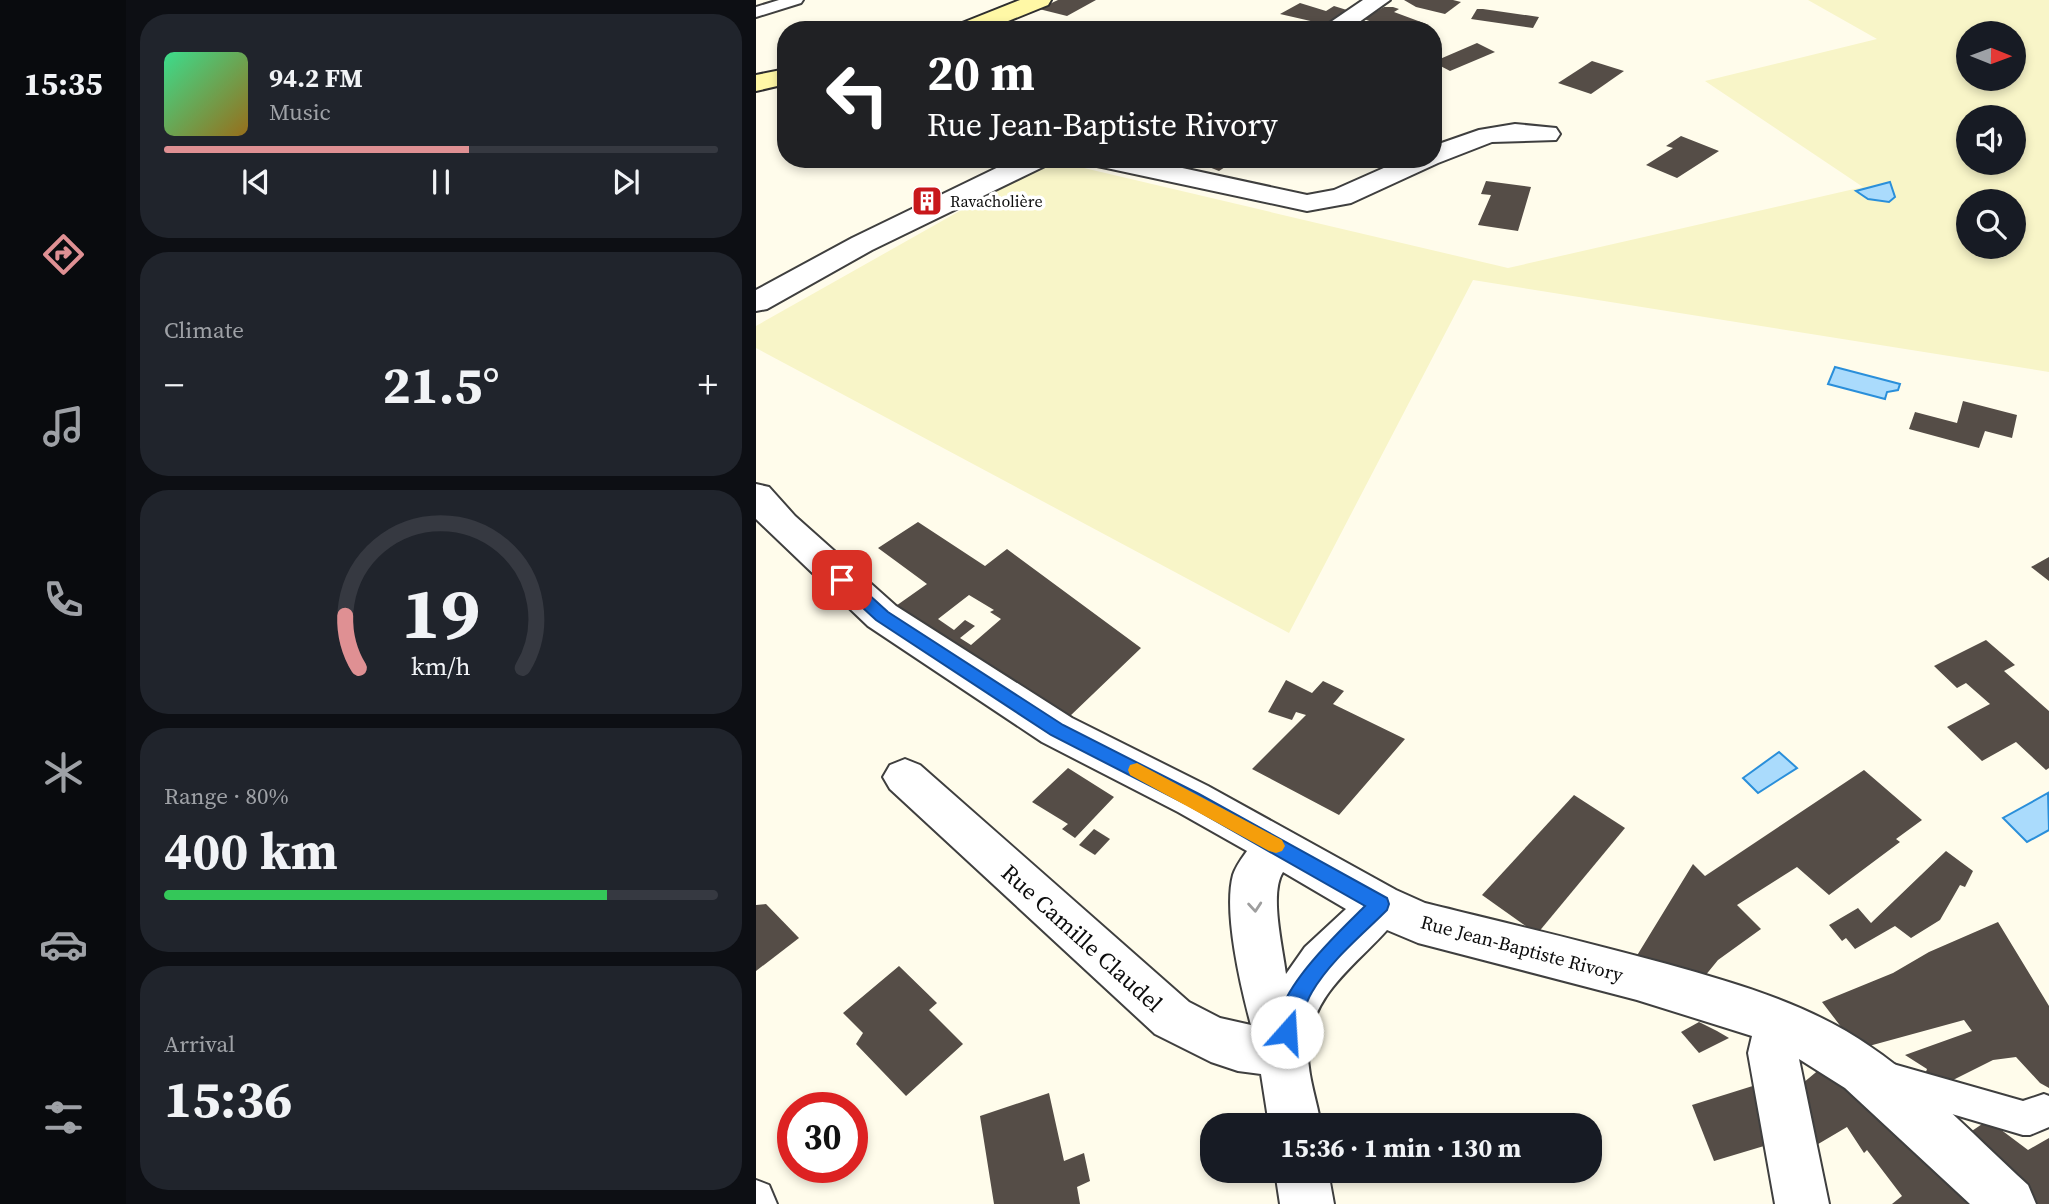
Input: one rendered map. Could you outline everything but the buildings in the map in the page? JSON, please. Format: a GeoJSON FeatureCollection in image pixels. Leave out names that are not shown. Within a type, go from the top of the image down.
{"type":"FeatureCollection","features":[{"type":"Feature","properties":{"kind":"street"},"geometry":{"type":"LineString","coordinates":[[988,21],[1040,0]]}},
{"type":"Feature","properties":{"kind":"street"},"geometry":{"type":"LineString","coordinates":[[1345,21],[1379,0]]}},
{"type":"Feature","properties":{"kind":"street"},"geometry":{"type":"LineString","coordinates":[[756,83],[777,78]]}},
{"type":"Feature","properties":{"kind":"street"},"geometry":{"type":"LineString","coordinates":[[1442,152],[1492,133],[1527,131],[1547,134]]}},
{"type":"Feature","properties":{"kind":"street"},"geometry":{"type":"LineString","coordinates":[[756,302],[862,244],[1018,168]]}},
{"type":"Feature","properties":{"kind":"street"},"geometry":{"type":"LineString","coordinates":[[1144,168],[1307,203],[1341,197],[1407,168]]}},
{"type":"Feature","properties":{"kind":"street","name":"Rue Jean-Baptiste Rivory"},"geometry":{"type":"LineString","coordinates":[[756,496],[782,525],[882,616],[1057,730],[1193,799],[1380,904],[1418,922],[1728,1004],[1780,1024],[1827,1047],[1884,1088],[1974,1168],[2009,1204]]}},
{"type":"Feature","properties":{"kind":"street","name":"Rue Camille Claudel"},"geometry":{"type":"LineString","coordinates":[[905,777],[1172,1017],[1194,1032],[1221,1043],[1263,1052],[1283,1050]]}},
{"type":"Feature","properties":{"kind":"street"},"geometry":{"type":"LineString","coordinates":[[1276,846],[1256,875],[1254,902],[1262,977],[1283,1050],[1293,1113]]}},
{"type":"Feature","properties":{"kind":"street"},"geometry":{"type":"LineString","coordinates":[[1283,1050],[1291,1014],[1305,985],[1321,962],[1380,904]]}},
{"type":"Feature","properties":{"kind":"street"},"geometry":{"type":"LineString","coordinates":[[1780,1024],[1773,1053],[1774,1065],[1802,1204]]}},
{"type":"Feature","properties":{"kind":"street"},"geometry":{"type":"LineString","coordinates":[[1304,1183],[1307,1204]]}},
{"type":"Feature","properties":{"kind":"lane"},"geometry":{"type":"LineString","coordinates":[[756,12],[795,0]]}},
{"type":"Feature","properties":{"kind":"lane"},"geometry":{"type":"LineString","coordinates":[[1884,1088],[1892,1081],[1898,1082],[2023,1118],[2030,1118],[2044,1111]]}},
{"type":"Feature","properties":{"kind":"lane"},"geometry":{"type":"LineString","coordinates":[[756,1198],[759,1204]]}},
{"type":"Feature","properties":{"kind":"shaded area"},"geometry":{"type":"Polygon","coordinates":[[[1808,0],[2049,0],[2049,372],[1473,280],[1289,633],[756,348],[756,326],[1036,168],[1084,168],[1508,268],[1863,187],[1705,81],[1877,39],[1808,0]]]}},
{"type":"Feature","properties":{"kind":"water"},"geometry":{"type":"Polygon","coordinates":[[[1890,182],[1895,197],[1889,202],[1868,199],[1856,191],[1890,182]]]}},
{"type":"Feature","properties":{"kind":"water"},"geometry":{"type":"Polygon","coordinates":[[[1835,367],[1900,384],[1898,390],[1887,392],[1885,399],[1828,384],[1835,367]]]}},
{"type":"Feature","properties":{"kind":"water"},"geometry":{"type":"Polygon","coordinates":[[[1779,752],[1797,768],[1758,793],[1743,778],[1779,752]]]}},
{"type":"Feature","properties":{"kind":"water"},"geometry":{"type":"Polygon","coordinates":[[[2048,793],[2049,830],[2027,842],[2003,818],[2048,793]]]}},
{"type":"Feature","properties":{"kind":"slow traffic"},"geometry":{"type":"LineString","coordinates":[[1137,770],[1276,846]]}},
{"type":"Feature","properties":{"kind":"place","name":"Ravacholière"},"geometry":{"type":"Point","coordinates":[927,201]}},
{"type":"Feature","properties":{"kind":"route"},"geometry":{"type":"LineString","coordinates":[[842,580],[882,616],[1057,730],[1193,799],[1380,904],[1373,914],[1321,962],[1305,985],[1291,1014],[1287,1032]]}}]}
